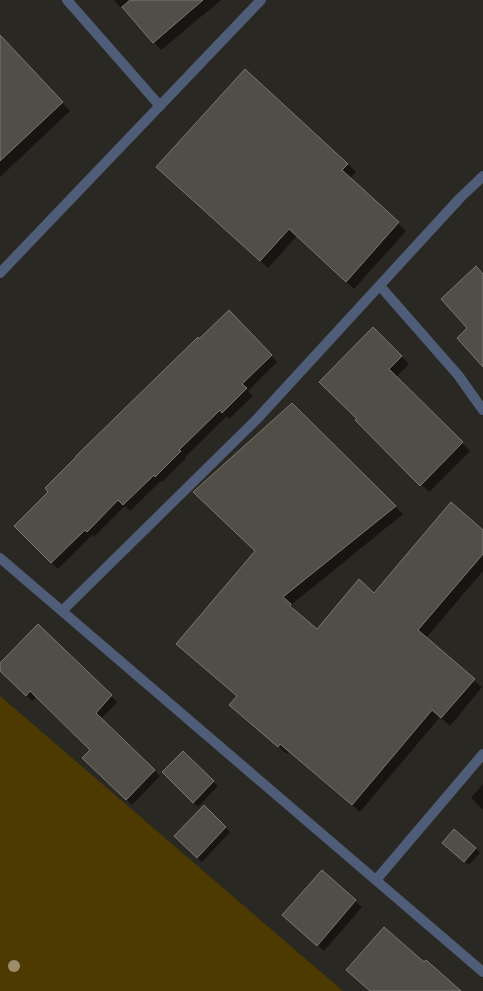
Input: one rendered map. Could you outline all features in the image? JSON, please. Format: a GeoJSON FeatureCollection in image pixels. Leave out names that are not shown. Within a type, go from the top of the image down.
{"type":"FeatureCollection","features":[{"type":"Feature","properties":{"kind":"street"},"geometry":{"type":"LineString","coordinates":[[67,0],[160,106]]}},
{"type":"Feature","properties":{"kind":"street"},"geometry":{"type":"LineString","coordinates":[[0,273],[261,0]]}},
{"type":"Feature","properties":{"kind":"street"},"geometry":{"type":"LineString","coordinates":[[62,611],[257,419],[460,198],[483,176]]}},
{"type":"Feature","properties":{"kind":"street"},"geometry":{"type":"LineString","coordinates":[[380,286],[458,375],[483,410]]}},
{"type":"Feature","properties":{"kind":"street"},"geometry":{"type":"LineString","coordinates":[[0,558],[483,972]]}},
{"type":"Feature","properties":{"kind":"street"},"geometry":{"type":"LineString","coordinates":[[376,880],[483,754]]}},
{"type":"Feature","properties":{"kind":"shaded area"},"geometry":{"type":"Polygon","coordinates":[[[0,696],[343,991],[0,991],[0,696]]]}},
{"type":"Feature","properties":{"kind":"building"},"geometry":{"type":"Polygon","coordinates":[[[130,0],[203,0],[153,43],[122,7],[130,0]]]}},
{"type":"Feature","properties":{"kind":"building"},"geometry":{"type":"Polygon","coordinates":[[[0,35],[63,102],[0,161],[0,35]]]}},
{"type":"Feature","properties":{"kind":"building"},"geometry":{"type":"Polygon","coordinates":[[[245,69],[348,164],[342,170],[399,222],[346,282],[289,229],[260,261],[156,167],[245,69]]]}},
{"type":"Feature","properties":{"kind":"building"},"geometry":{"type":"Polygon","coordinates":[[[476,266],[483,274],[483,367],[457,338],[467,328],[441,299],[476,266]]]}},
{"type":"Feature","properties":{"kind":"building"},"geometry":{"type":"Polygon","coordinates":[[[229,310],[272,355],[242,384],[247,388],[222,413],[220,410],[179,450],[181,451],[155,477],[154,475],[123,505],[118,500],[87,532],[85,530],[51,563],[14,526],[48,492],[45,488],[76,456],[198,337],[199,339],[229,310]]]}},
{"type":"Feature","properties":{"kind":"building"},"geometry":{"type":"Polygon","coordinates":[[[373,327],[402,356],[389,369],[463,442],[420,486],[355,420],[357,419],[319,382],[373,327]]]}},
{"type":"Feature","properties":{"kind":"building"},"geometry":{"type":"Polygon","coordinates":[[[292,403],[396,506],[283,597],[291,604],[290,606],[317,629],[359,579],[374,593],[451,502],[483,530],[483,554],[418,630],[475,679],[441,718],[432,710],[352,805],[280,744],[278,747],[229,705],[237,696],[176,644],[255,551],[193,492],[292,403]]]}},
{"type":"Feature","properties":{"kind":"building"},"geometry":{"type":"Polygon","coordinates":[[[38,624],[112,695],[96,713],[155,770],[126,800],[82,758],[90,750],[30,691],[26,696],[0,671],[0,663],[38,624]]]}},
{"type":"Feature","properties":{"kind":"building"},"geometry":{"type":"Polygon","coordinates":[[[183,751],[214,781],[193,803],[162,772],[183,751]]]}},
{"type":"Feature","properties":{"kind":"building"},"geometry":{"type":"Polygon","coordinates":[[[204,805],[226,827],[197,858],[174,836],[204,805]]]}},
{"type":"Feature","properties":{"kind":"building"},"geometry":{"type":"Polygon","coordinates":[[[454,829],[476,848],[464,862],[442,843],[454,829]]]}},
{"type":"Feature","properties":{"kind":"building"},"geometry":{"type":"Polygon","coordinates":[[[322,870],[356,900],[317,946],[282,915],[322,870]]]}},
{"type":"Feature","properties":{"kind":"building"},"geometry":{"type":"Polygon","coordinates":[[[384,927],[424,962],[426,960],[461,991],[370,991],[346,970],[384,927]]]}}]}
